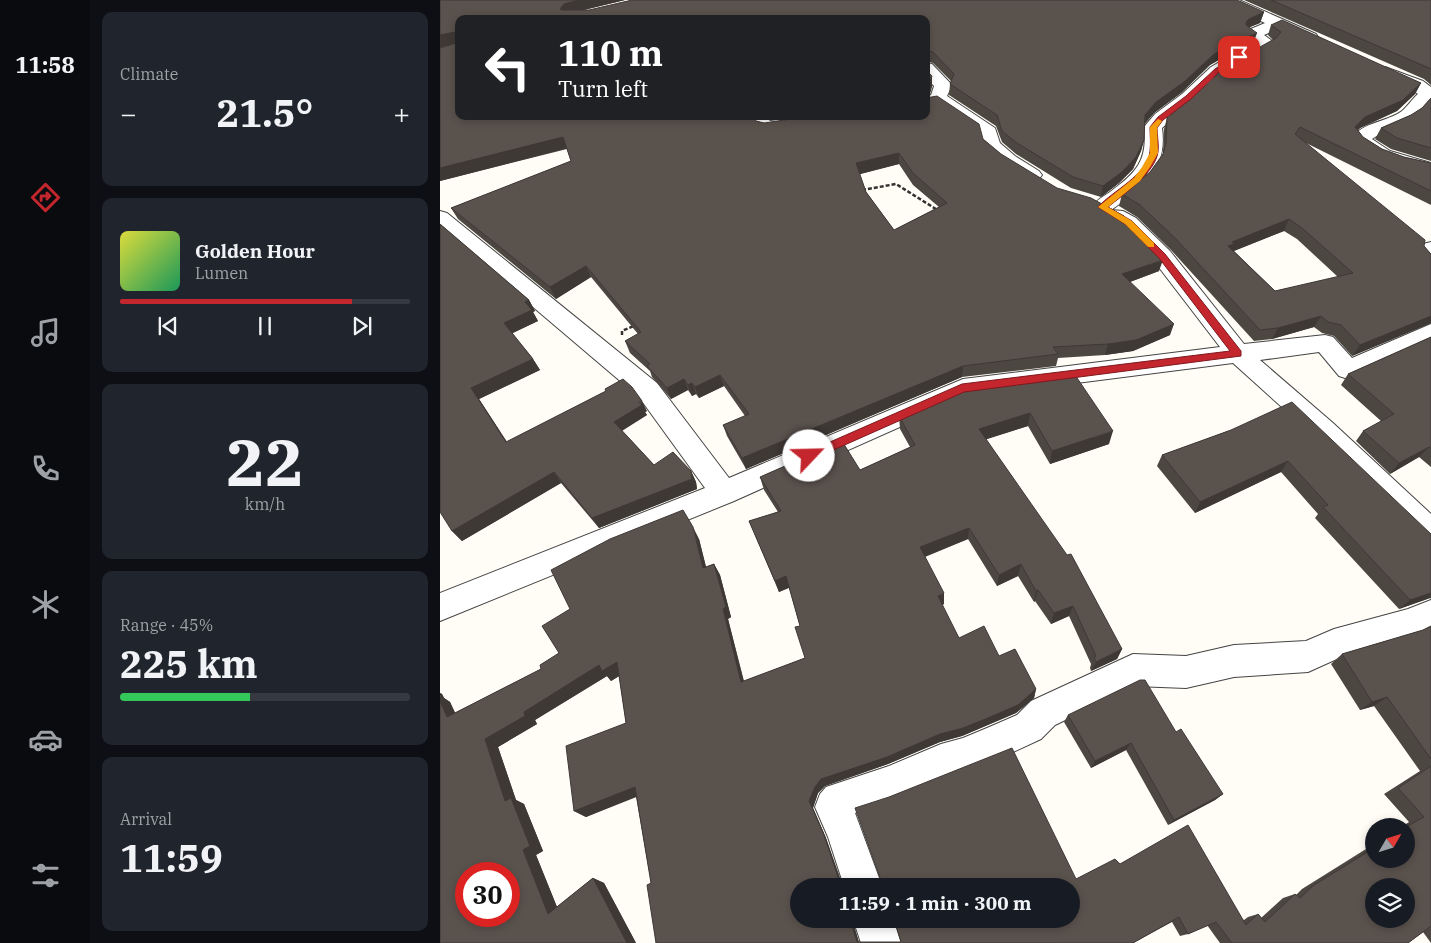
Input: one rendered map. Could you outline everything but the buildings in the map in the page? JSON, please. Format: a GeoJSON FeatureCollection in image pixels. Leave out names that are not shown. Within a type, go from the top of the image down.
{"type":"FeatureCollection","features":[{"type":"Feature","properties":{"kind":"street"},"geometry":{"type":"LineString","coordinates":[[1227,0],[1321,43]]}},
{"type":"Feature","properties":{"kind":"street"},"geometry":{"type":"LineString","coordinates":[[1102,207],[1137,180],[1146,167],[1154,153],[1153,127],[1161,118],[1188,98],[1217,70],[1239,57],[1265,46],[1267,43],[1252,34],[1278,23]]}},
{"type":"Feature","properties":{"kind":"street"},"geometry":{"type":"LineString","coordinates":[[1372,66],[1417,85],[1426,91],[1427,95],[1415,105],[1411,113],[1361,138],[1367,146],[1431,170]]}},
{"type":"Feature","properties":{"kind":"street"},"geometry":{"type":"LineString","coordinates":[[930,72],[943,85],[932,100],[989,132],[991,145],[1008,160],[1047,184]]}},
{"type":"Feature","properties":{"kind":"street"},"geometry":{"type":"LineString","coordinates":[[760,120],[766,127],[817,120]]}},
{"type":"Feature","properties":{"kind":"street"},"geometry":{"type":"LineString","coordinates":[[1080,199],[1102,207],[1128,222],[1162,256],[1238,354],[1324,430],[1431,533]]}},
{"type":"Feature","properties":{"kind":"street"},"geometry":{"type":"LineString","coordinates":[[440,217],[648,390],[724,493]]}},
{"type":"Feature","properties":{"kind":"street"},"geometry":{"type":"LineString","coordinates":[[1431,249],[1429,256],[1431,258]]}},
{"type":"Feature","properties":{"kind":"street"},"geometry":{"type":"LineString","coordinates":[[440,606],[724,493],[962,388],[1325,343],[1348,370],[1431,332]]}},
{"type":"Feature","properties":{"kind":"street"},"geometry":{"type":"LineString","coordinates":[[860,878],[845,833],[833,807],[839,800],[890,784],[941,762],[963,756],[999,741],[1029,727],[1043,713],[1050,709],[1133,670],[1186,672],[1234,661],[1308,656],[1334,644],[1409,623],[1431,614]]}},
{"type":"Feature","properties":{"kind":"street"},"geometry":{"type":"LineString","coordinates":[[876,928],[881,943]]}},
{"type":"Feature","properties":{"kind":"path"},"geometry":{"type":"LineString","coordinates":[[858,191],[896,184],[942,212],[934,217]]}},
{"type":"Feature","properties":{"kind":"path"},"geometry":{"type":"LineString","coordinates":[[622,338],[622,331],[640,323]]}},
{"type":"Feature","properties":{"kind":"slow traffic"},"geometry":{"type":"LineString","coordinates":[[1151,245],[1128,222],[1102,207],[1137,180],[1146,167],[1154,153],[1155,139],[1153,127],[1158,121]]}},
{"type":"Feature","properties":{"kind":"route"},"geometry":{"type":"LineString","coordinates":[[809,456],[962,388],[1238,354],[1162,256],[1128,222],[1102,207],[1137,180],[1146,167],[1154,153],[1155,139],[1153,127],[1161,118],[1188,98],[1217,70],[1239,57]]}}]}
